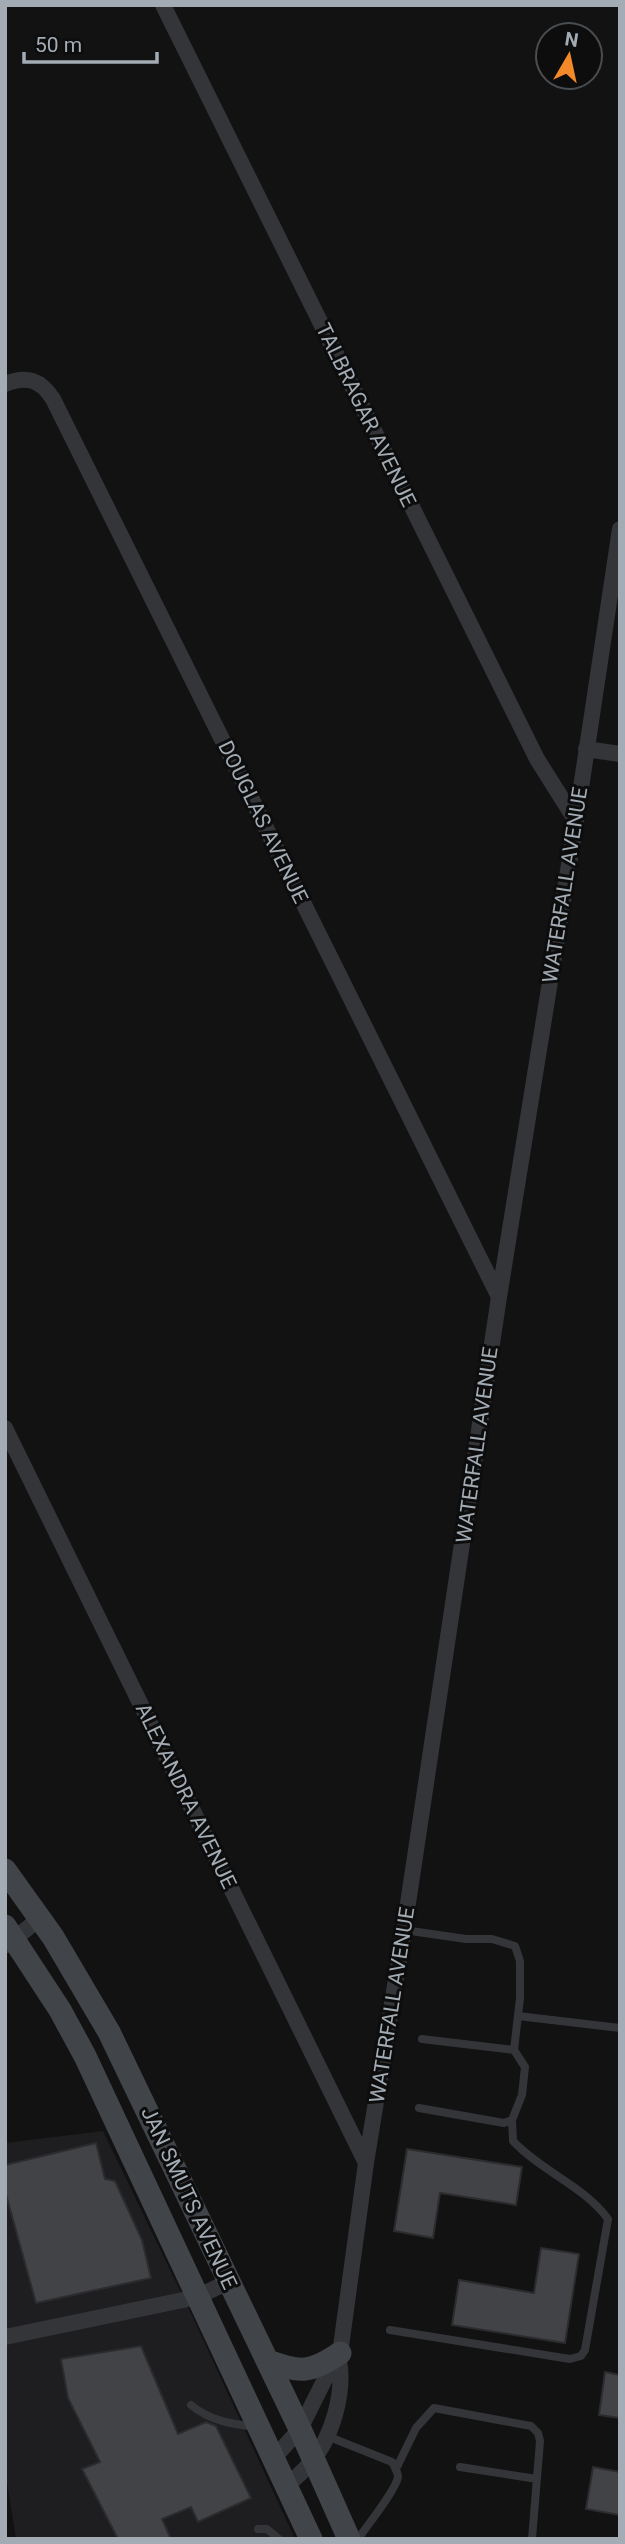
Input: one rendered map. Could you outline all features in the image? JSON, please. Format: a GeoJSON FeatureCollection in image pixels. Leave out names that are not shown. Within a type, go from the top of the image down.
{"type":"FeatureCollection","features":[{"type":"Feature","properties":{"kind":"main road","name":"JAN SMUTS AVENUE"},"geometry":{"type":"LineString","coordinates":[[5,1870],[40,1917],[83,1984],[109,2032],[268,2361],[349,2539]]}},
{"type":"Feature","properties":{"kind":"main road","name":"JAN SMUTS AVENUE"},"geometry":{"type":"LineString","coordinates":[[8,1937],[60,2010],[85,2056],[311,2539]]}},
{"type":"Feature","properties":{"kind":"main road"},"geometry":{"type":"LineString","coordinates":[[268,2361],[293,2369],[313,2369],[339,2357]]}},
{"type":"Feature","properties":{"kind":"street","name":"TALBRAGAR AVENUE"},"geometry":{"type":"LineString","coordinates":[[163,5],[537,759],[576,821]]}},
{"type":"Feature","properties":{"kind":"street","name":"DOUGLAS AVENUE"},"geometry":{"type":"LineString","coordinates":[[5,384],[30,379],[44,387],[53,399],[499,1297]]}},
{"type":"Feature","properties":{"kind":"street","name":"WATERFALL AVENUE"},"geometry":{"type":"LineString","coordinates":[[287,2486],[313,2461],[327,2436],[339,2396],[339,2357],[366,2163],[620,529]]}},
{"type":"Feature","properties":{"kind":"street"},"geometry":{"type":"LineString","coordinates":[[586,749],[620,754]]}},
{"type":"Feature","properties":{"kind":"street","name":"ALEXANDRA AVENUE"},"geometry":{"type":"LineString","coordinates":[[5,1429],[366,2163]]}},
{"type":"Feature","properties":{"kind":"street"},"geometry":{"type":"LineString","coordinates":[[8,1937],[40,1917]]}},
{"type":"Feature","properties":{"kind":"street"},"geometry":{"type":"LineString","coordinates":[[5,2337],[110,2317],[199,2296],[230,2281]]}},
{"type":"Feature","properties":{"kind":"street","name":"WATERFALL AVENUE"},"geometry":{"type":"LineString","coordinates":[[274,2458],[300,2429],[330,2368],[339,2357]]}},
{"type":"Feature","properties":{"kind":"lane"},"geometry":{"type":"LineString","coordinates":[[390,2330],[570,2359],[581,2356],[605,2247],[608,2219],[596,2204],[525,2154],[513,2140],[512,2120],[522,2095],[525,2067],[514,2050],[520,1961],[514,1947],[492,1939],[467,1939],[404,1930]]}},
{"type":"Feature","properties":{"kind":"lane"},"geometry":{"type":"LineString","coordinates":[[518,2016],[620,2028]]}},
{"type":"Feature","properties":{"kind":"lane"},"geometry":{"type":"LineString","coordinates":[[422,2039],[514,2050]]}},
{"type":"Feature","properties":{"kind":"lane"},"geometry":{"type":"LineString","coordinates":[[419,2108],[504,2123],[512,2120]]}},
{"type":"Feature","properties":{"kind":"lane"},"geometry":{"type":"LineString","coordinates":[[191,2405],[220,2421],[259,2427]]}},
{"type":"Feature","properties":{"kind":"lane"},"geometry":{"type":"LineString","coordinates":[[396,2469],[416,2428],[434,2408],[531,2426],[538,2433],[540,2441],[532,2539]]}},
{"type":"Feature","properties":{"kind":"lane"},"geometry":{"type":"LineString","coordinates":[[327,2436],[392,2462],[396,2469],[398,2477],[393,2488],[358,2539]]}},
{"type":"Feature","properties":{"kind":"lane"},"geometry":{"type":"LineString","coordinates":[[460,2467],[537,2480]]}},
{"type":"Feature","properties":{"kind":"lane"},"geometry":{"type":"LineString","coordinates":[[258,2529],[267,2529],[279,2539]]}},
{"type":"Feature","properties":{"kind":"shaded area"},"geometry":{"type":"Polygon","coordinates":[[[103,2131],[295,2539],[16,2539],[5,2470],[5,2143],[103,2131]]]}},
{"type":"Feature","properties":{"kind":"building"},"geometry":{"type":"Polygon","coordinates":[[[96,2143],[105,2179],[115,2181],[142,2240],[151,2278],[36,2303],[5,2191],[5,2165],[96,2143]]]}},
{"type":"Feature","properties":{"kind":"building"},"geometry":{"type":"Polygon","coordinates":[[[407,2149],[522,2167],[516,2205],[440,2193],[433,2238],[394,2231],[407,2149]]]}},
{"type":"Feature","properties":{"kind":"building"},"geometry":{"type":"Polygon","coordinates":[[[541,2248],[579,2254],[565,2343],[452,2325],[459,2280],[534,2293],[541,2248]]]}},
{"type":"Feature","properties":{"kind":"building"},"geometry":{"type":"Polygon","coordinates":[[[141,2346],[178,2434],[206,2422],[216,2426],[251,2498],[198,2522],[191,2507],[162,2519],[171,2539],[118,2539],[82,2469],[100,2462],[68,2398],[61,2359],[141,2346]]]}},
{"type":"Feature","properties":{"kind":"building"},"geometry":{"type":"Polygon","coordinates":[[[605,2372],[620,2375],[620,2418],[599,2415],[605,2372]]]}},
{"type":"Feature","properties":{"kind":"building"},"geometry":{"type":"Polygon","coordinates":[[[593,2467],[620,2472],[620,2515],[586,2509],[593,2467]]]}}]}
